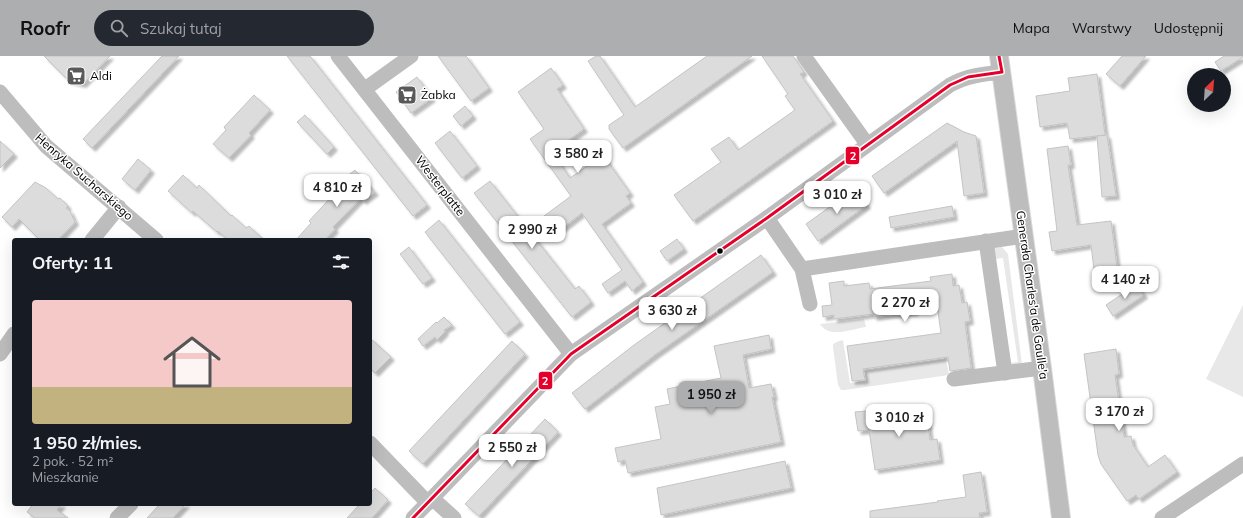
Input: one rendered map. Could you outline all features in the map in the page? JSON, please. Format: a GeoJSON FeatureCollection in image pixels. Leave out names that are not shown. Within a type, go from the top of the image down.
{"type":"FeatureCollection","features":[{"type":"Feature","properties":{"kind":"main road","name":"Generała Charles'a de Gaulle'a"},"geometry":{"type":"LineString","coordinates":[[1000,64],[1061,518]]}},
{"type":"Feature","properties":{"kind":"street","name":"Westerplatte"},"geometry":{"type":"LineString","coordinates":[[338,56],[571,354]]}},
{"type":"Feature","properties":{"kind":"street"},"geometry":{"type":"LineString","coordinates":[[365,89],[411,56]]}},
{"type":"Feature","properties":{"kind":"street"},"geometry":{"type":"LineString","coordinates":[[804,56],[866,144]]}},
{"type":"Feature","properties":{"kind":"street"},"geometry":{"type":"LineString","coordinates":[[413,518],[571,354],[767,218],[866,144],[955,82],[1000,64]]}},
{"type":"Feature","properties":{"kind":"street","name":"Henryka Sucharskiego"},"geometry":{"type":"LineString","coordinates":[[0,92],[46,146],[154,238]]}},
{"type":"Feature","properties":{"kind":"street"},"geometry":{"type":"LineString","coordinates":[[94,238],[119,207]]}},
{"type":"Feature","properties":{"kind":"street"},"geometry":{"type":"LineString","coordinates":[[767,218],[802,269],[810,304]]}},
{"type":"Feature","properties":{"kind":"street"},"geometry":{"type":"LineString","coordinates":[[802,269],[1024,236]]}},
{"type":"Feature","properties":{"kind":"street"},"geometry":{"type":"LineString","coordinates":[[982,242],[1005,373]]}},
{"type":"Feature","properties":{"kind":"street"},"geometry":{"type":"LineString","coordinates":[[0,354],[12,337]]}},
{"type":"Feature","properties":{"kind":"street"},"geometry":{"type":"LineString","coordinates":[[954,379],[1042,368]]}},
{"type":"Feature","properties":{"kind":"street"},"geometry":{"type":"LineString","coordinates":[[372,445],[430,500],[454,518]]}},
{"type":"Feature","properties":{"kind":"street"},"geometry":{"type":"LineString","coordinates":[[1162,518],[1243,464]]}},
{"type":"Feature","properties":{"kind":"street"},"geometry":{"type":"LineString","coordinates":[[117,518],[129,506]]}},
{"type":"Feature","properties":{"kind":"shaded area"},"geometry":{"type":"Polygon","coordinates":[[[1002,247],[1008,254],[1022,365],[1014,367],[1008,363],[1018,362],[1003,258],[994,259],[993,248],[1002,247]]]}},
{"type":"Feature","properties":{"kind":"shaded area"},"geometry":{"type":"Polygon","coordinates":[[[1243,305],[1243,397],[1206,379],[1243,305]]]}},
{"type":"Feature","properties":{"kind":"shaded area"},"geometry":{"type":"Polygon","coordinates":[[[864,319],[866,327],[841,332],[829,331],[824,329],[820,324],[864,319]]]}},
{"type":"Feature","properties":{"kind":"shaded area"},"geometry":{"type":"Polygon","coordinates":[[[843,340],[850,383],[866,381],[865,371],[946,359],[949,375],[841,390],[838,385],[833,344],[843,340]]]}},
{"type":"Feature","properties":{"kind":"building"},"geometry":{"type":"Polygon","coordinates":[[[44,56],[110,56],[83,84],[69,81],[44,56]]]}},
{"type":"Feature","properties":{"kind":"building"},"geometry":{"type":"Polygon","coordinates":[[[162,56],[179,56],[92,148],[83,139],[162,56]]]}},
{"type":"Feature","properties":{"kind":"building"},"geometry":{"type":"Polygon","coordinates":[[[287,56],[310,56],[427,205],[413,216],[287,56]]]}},
{"type":"Feature","properties":{"kind":"building"},"geometry":{"type":"Polygon","coordinates":[[[438,56],[466,56],[489,88],[471,101],[438,56]]]}},
{"type":"Feature","properties":{"kind":"building"},"geometry":{"type":"Polygon","coordinates":[[[596,56],[600,56],[635,107],[707,56],[752,56],[623,148],[609,129],[609,125],[624,115],[588,61],[596,56]]]}},
{"type":"Feature","properties":{"kind":"building"},"geometry":{"type":"Polygon","coordinates":[[[762,56],[793,56],[804,72],[800,74],[833,121],[693,221],[674,195],[721,162],[711,149],[729,137],[738,150],[795,110],[785,96],[788,94],[762,56]]]}},
{"type":"Feature","properties":{"kind":"building"},"geometry":{"type":"Polygon","coordinates":[[[1122,56],[1146,56],[1120,86],[1106,74],[1122,56]]]}},
{"type":"Feature","properties":{"kind":"building"},"geometry":{"type":"Polygon","coordinates":[[[1224,56],[1243,56],[1226,68],[1219,68],[1215,62],[1224,56]]]}},
{"type":"Feature","properties":{"kind":"building"},"geometry":{"type":"Polygon","coordinates":[[[551,68],[563,85],[557,89],[584,129],[552,152],[570,178],[603,155],[630,193],[626,196],[631,203],[602,224],[643,282],[632,291],[625,281],[608,293],[602,284],[622,270],[582,213],[556,233],[544,216],[571,196],[530,139],[544,129],[518,92],[551,68]]]}},
{"type":"Feature","properties":{"kind":"building"},"geometry":{"type":"Polygon","coordinates":[[[1097,74],[1105,135],[1070,139],[1067,123],[1040,127],[1036,96],[1070,91],[1068,78],[1097,74]]]}},
{"type":"Feature","properties":{"kind":"building"},"geometry":{"type":"Polygon","coordinates":[[[417,77],[432,98],[411,113],[396,92],[417,77]]]}},
{"type":"Feature","properties":{"kind":"building"},"geometry":{"type":"Polygon","coordinates":[[[254,95],[270,110],[249,133],[251,135],[229,158],[213,144],[226,130],[224,127],[254,95]]]}},
{"type":"Feature","properties":{"kind":"building"},"geometry":{"type":"Polygon","coordinates":[[[465,106],[473,116],[461,126],[453,116],[465,106]]]}},
{"type":"Feature","properties":{"kind":"building"},"geometry":{"type":"Polygon","coordinates":[[[305,115],[334,147],[327,154],[297,122],[305,115]]]}},
{"type":"Feature","properties":{"kind":"building"},"geometry":{"type":"Polygon","coordinates":[[[947,123],[964,132],[976,136],[984,193],[964,196],[957,141],[884,193],[872,176],[947,123]]]}},
{"type":"Feature","properties":{"kind":"building"},"geometry":{"type":"Polygon","coordinates":[[[450,131],[477,166],[462,178],[435,143],[450,131]]]}},
{"type":"Feature","properties":{"kind":"building"},"geometry":{"type":"Polygon","coordinates":[[[1107,135],[1116,196],[1102,197],[1097,136],[1107,135]]]}},
{"type":"Feature","properties":{"kind":"building"},"geometry":{"type":"Polygon","coordinates":[[[0,141],[14,154],[0,168],[0,141]]]}},
{"type":"Feature","properties":{"kind":"building"},"geometry":{"type":"Polygon","coordinates":[[[1068,146],[1071,165],[1068,165],[1077,225],[1111,221],[1118,275],[1095,278],[1091,245],[1052,251],[1049,232],[1057,231],[1047,149],[1068,146]]]}},
{"type":"Feature","properties":{"kind":"building"},"geometry":{"type":"Polygon","coordinates":[[[138,159],[151,170],[135,190],[122,179],[138,159]]]}},
{"type":"Feature","properties":{"kind":"building"},"geometry":{"type":"Polygon","coordinates":[[[355,170],[375,192],[363,201],[361,198],[333,227],[335,229],[327,238],[298,238],[311,223],[309,221],[347,180],[346,177],[355,170]]]}},
{"type":"Feature","properties":{"kind":"building"},"geometry":{"type":"Polygon","coordinates":[[[183,175],[197,188],[199,185],[231,216],[232,215],[246,228],[249,226],[262,238],[226,238],[193,211],[192,213],[168,191],[183,175]]]}},
{"type":"Feature","properties":{"kind":"building"},"geometry":{"type":"Polygon","coordinates":[[[490,181],[575,289],[579,286],[591,302],[572,317],[474,193],[490,181]]]}},
{"type":"Feature","properties":{"kind":"building"},"geometry":{"type":"Polygon","coordinates":[[[35,182],[46,188],[58,199],[60,198],[68,206],[66,208],[70,211],[75,222],[60,238],[38,238],[19,219],[12,227],[2,217],[35,182]]]}},
{"type":"Feature","properties":{"kind":"building"},"geometry":{"type":"Polygon","coordinates":[[[856,188],[867,205],[818,241],[806,224],[856,188]]]}},
{"type":"Feature","properties":{"kind":"building"},"geometry":{"type":"Polygon","coordinates":[[[952,206],[954,217],[891,228],[889,217],[952,206]]]}},
{"type":"Feature","properties":{"kind":"building"},"geometry":{"type":"Polygon","coordinates":[[[439,220],[520,322],[505,334],[425,232],[439,220]]]}},
{"type":"Feature","properties":{"kind":"building"},"geometry":{"type":"Polygon","coordinates":[[[677,239],[684,249],[667,261],[660,251],[677,239]]]}},
{"type":"Feature","properties":{"kind":"building"},"geometry":{"type":"Polygon","coordinates":[[[409,247],[432,278],[423,284],[400,254],[409,247]]]}},
{"type":"Feature","properties":{"kind":"building"},"geometry":{"type":"Polygon","coordinates":[[[761,255],[773,272],[656,354],[585,409],[572,393],[634,345],[761,255]]]}},
{"type":"Feature","properties":{"kind":"building"},"geometry":{"type":"Polygon","coordinates":[[[952,274],[953,286],[959,285],[962,303],[967,302],[970,321],[965,322],[971,368],[950,371],[948,357],[863,369],[865,380],[852,381],[847,346],[941,333],[937,305],[914,308],[915,312],[874,317],[873,314],[834,319],[834,315],[823,317],[822,306],[832,305],[829,283],[844,281],[844,286],[869,283],[870,289],[931,281],[930,277],[952,274]]]}},
{"type":"Feature","properties":{"kind":"building"},"geometry":{"type":"Polygon","coordinates":[[[1137,284],[1144,295],[1113,316],[1106,305],[1137,284]]]}},
{"type":"Feature","properties":{"kind":"building"},"geometry":{"type":"Polygon","coordinates":[[[444,317],[452,325],[444,330],[445,332],[437,340],[435,337],[423,346],[418,339],[436,322],[437,323],[444,317]]]}},
{"type":"Feature","properties":{"kind":"building"},"geometry":{"type":"Polygon","coordinates":[[[769,335],[771,349],[743,355],[749,388],[771,384],[774,397],[772,397],[781,442],[628,473],[625,460],[618,462],[615,448],[661,439],[655,407],[670,404],[667,389],[721,378],[714,346],[769,335]]]}},
{"type":"Feature","properties":{"kind":"building"},"geometry":{"type":"Polygon","coordinates":[[[372,340],[391,357],[375,373],[372,370],[372,340]]]}},
{"type":"Feature","properties":{"kind":"building"},"geometry":{"type":"Polygon","coordinates":[[[512,341],[525,354],[423,464],[409,451],[512,341]]]}},
{"type":"Feature","properties":{"kind":"building"},"geometry":{"type":"Polygon","coordinates":[[[1116,349],[1119,374],[1115,375],[1124,437],[1131,436],[1133,445],[1148,467],[1165,455],[1177,472],[1139,499],[1136,495],[1127,501],[1101,464],[1098,455],[1084,354],[1116,349]]]}},
{"type":"Feature","properties":{"kind":"building"},"geometry":{"type":"Polygon","coordinates":[[[926,408],[930,440],[937,439],[940,460],[875,470],[869,430],[858,431],[855,412],[877,410],[878,415],[926,408]]]}},
{"type":"Feature","properties":{"kind":"building"},"geometry":{"type":"Polygon","coordinates":[[[545,419],[558,432],[479,516],[465,504],[545,419]]]}},
{"type":"Feature","properties":{"kind":"building"},"geometry":{"type":"Polygon","coordinates":[[[785,461],[791,488],[661,515],[657,488],[785,461]]]}},
{"type":"Feature","properties":{"kind":"building"},"geometry":{"type":"Polygon","coordinates":[[[981,472],[987,512],[979,513],[980,518],[870,518],[870,511],[966,497],[963,475],[981,472]]]}},
{"type":"Feature","properties":{"kind":"building"},"geometry":{"type":"Polygon","coordinates":[[[375,488],[388,500],[372,518],[347,518],[358,506],[372,506],[372,491],[375,488]]]}},
{"type":"Feature","properties":{"kind":"building"},"geometry":{"type":"Polygon","coordinates":[[[32,506],[60,506],[57,510],[68,518],[35,518],[27,512],[32,506]]]}},
{"type":"Feature","properties":{"kind":"building"},"geometry":{"type":"Polygon","coordinates":[[[158,506],[184,506],[173,518],[147,518],[158,506]]]}},
{"type":"Feature","properties":{"kind":"transit line","name":"2"},"geometry":{"type":"LineString","coordinates":[[413,518],[571,354],[767,218],[950,85],[968,77],[1002,72],[999,56]]}},
{"type":"Feature","properties":{"kind":"place","name":"Aldi"},"geometry":{"type":"Point","coordinates":[76,76]}},
{"type":"Feature","properties":{"kind":"place","name":"Żabka"},"geometry":{"type":"Point","coordinates":[407,95]}}]}
